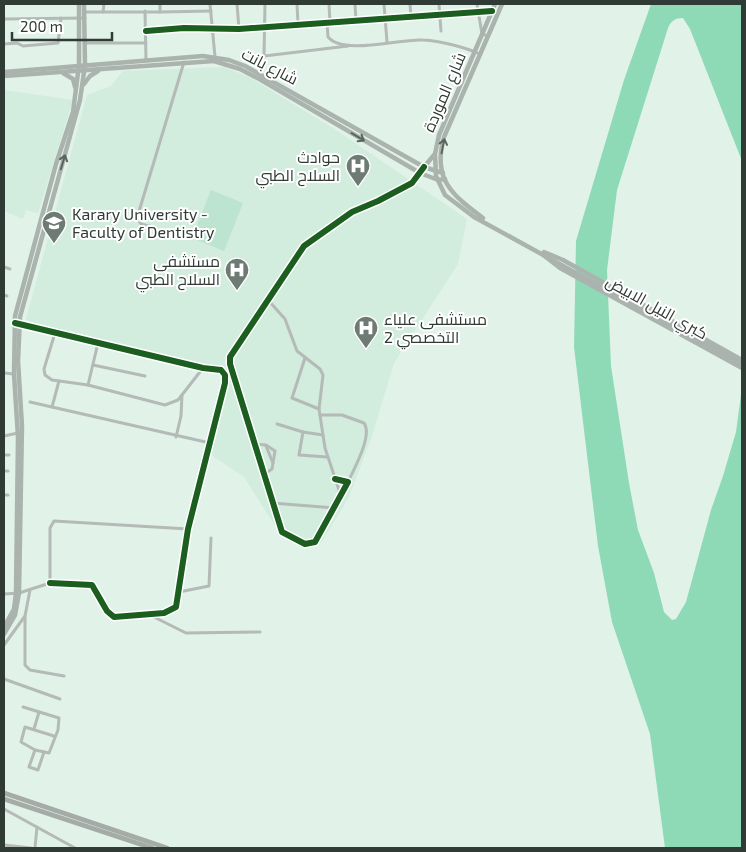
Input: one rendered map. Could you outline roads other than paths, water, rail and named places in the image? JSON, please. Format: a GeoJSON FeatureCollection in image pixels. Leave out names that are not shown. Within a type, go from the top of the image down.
{"type":"FeatureCollection","features":[{"type":"Feature","properties":{"kind":"highway"},"geometry":{"type":"LineString","coordinates":[[4,792],[6,799]]}},
{"type":"Feature","properties":{"kind":"highway"},"geometry":{"type":"LineString","coordinates":[[6,799],[152,848]]}},
{"type":"Feature","properties":{"kind":"highway"},"geometry":{"type":"LineString","coordinates":[[6,799],[166,848]]}},
{"type":"Feature","properties":{"kind":"main road"},"geometry":{"type":"LineString","coordinates":[[4,627],[14,609],[18,593],[18,433],[14,374],[17,323],[81,71],[85,65],[85,43],[79,4]]}},
{"type":"Feature","properties":{"kind":"main road"},"geometry":{"type":"LineString","coordinates":[[83,88],[79,65],[84,4]]}},
{"type":"Feature","properties":{"kind":"main road","name":"شارع الموردة"},"geometry":{"type":"LineString","coordinates":[[496,4],[439,134],[435,154],[436,172],[438,180],[451,201],[540,252],[546,259],[561,264]]}},
{"type":"Feature","properties":{"kind":"main road","name":"شارع الموردة"},"geometry":{"type":"LineString","coordinates":[[492,225],[461,203],[452,193],[443,173],[441,154],[444,137],[502,4]]}},
{"type":"Feature","properties":{"kind":"main road"},"geometry":{"type":"LineString","coordinates":[[4,74],[62,70],[75,64],[80,51]]}},
{"type":"Feature","properties":{"kind":"main road","name":"شارع بانت"},"geometry":{"type":"LineString","coordinates":[[62,70],[102,70],[215,57],[229,60],[259,73],[424,167],[443,173]]}},
{"type":"Feature","properties":{"kind":"main road","name":"شارع بانت"},"geometry":{"type":"LineString","coordinates":[[62,70],[79,65],[146,60],[214,61],[240,69],[420,173],[438,180],[445,180]]}},
{"type":"Feature","properties":{"kind":"main road"},"geometry":{"type":"LineString","coordinates":[[62,70],[73,79],[76,94]]}},
{"type":"Feature","properties":{"kind":"main road"},"geometry":{"type":"LineString","coordinates":[[44,221],[83,88],[90,76],[102,70]]}},
{"type":"Feature","properties":{"kind":"main road"},"geometry":{"type":"LineString","coordinates":[[424,167],[435,154]]}},
{"type":"Feature","properties":{"kind":"main road","name":"شارع الموردة"},"geometry":{"type":"LineString","coordinates":[[540,252],[550,253],[561,264]]}},
{"type":"Feature","properties":{"kind":"main road","name":"كبري النيل الابيض"},"geometry":{"type":"LineString","coordinates":[[561,264],[742,360]]}},
{"type":"Feature","properties":{"kind":"main road","name":"كبري النيل الابيض"},"geometry":{"type":"LineString","coordinates":[[561,264],[742,366]]}},
{"type":"Feature","properties":{"kind":"main road"},"geometry":{"type":"LineString","coordinates":[[4,634],[15,615],[18,593],[22,426],[17,323]]}},
{"type":"Feature","properties":{"kind":"street"},"geometry":{"type":"LineString","coordinates":[[103,12],[104,4]]}},
{"type":"Feature","properties":{"kind":"street"},"geometry":{"type":"LineString","coordinates":[[160,4],[160,12]]}},
{"type":"Feature","properties":{"kind":"street"},"geometry":{"type":"LineString","coordinates":[[210,4],[215,57]]}},
{"type":"Feature","properties":{"kind":"street"},"geometry":{"type":"LineString","coordinates":[[237,4],[239,29]]}},
{"type":"Feature","properties":{"kind":"street"},"geometry":{"type":"LineString","coordinates":[[259,73],[264,56],[267,27],[265,4]]}},
{"type":"Feature","properties":{"kind":"street"},"geometry":{"type":"LineString","coordinates":[[297,4],[298,24]]}},
{"type":"Feature","properties":{"kind":"street"},"geometry":{"type":"LineString","coordinates":[[329,4],[328,23],[330,40],[354,45]]}},
{"type":"Feature","properties":{"kind":"street"},"geometry":{"type":"LineString","coordinates":[[355,4],[356,21]]}},
{"type":"Feature","properties":{"kind":"street"},"geometry":{"type":"LineString","coordinates":[[384,4],[387,42]]}},
{"type":"Feature","properties":{"kind":"street"},"geometry":{"type":"LineString","coordinates":[[410,4],[411,17]]}},
{"type":"Feature","properties":{"kind":"street"},"geometry":{"type":"LineString","coordinates":[[439,4],[441,32]]}},
{"type":"Feature","properties":{"kind":"street"},"geometry":{"type":"LineString","coordinates":[[479,4],[478,11],[482,34],[488,36]]}},
{"type":"Feature","properties":{"kind":"street"},"geometry":{"type":"LineString","coordinates":[[84,12],[210,11]]}},
{"type":"Feature","properties":{"kind":"street"},"geometry":{"type":"LineString","coordinates":[[146,32],[239,29],[492,11]]}},
{"type":"Feature","properties":{"kind":"street"},"geometry":{"type":"LineString","coordinates":[[145,12],[146,60]]}},
{"type":"Feature","properties":{"kind":"street"},"geometry":{"type":"LineString","coordinates":[[4,44],[17,43],[23,46],[58,43],[60,18]]}},
{"type":"Feature","properties":{"kind":"street"},"geometry":{"type":"LineString","coordinates":[[4,19],[82,18]]}},
{"type":"Feature","properties":{"kind":"street"},"geometry":{"type":"LineString","coordinates":[[264,56],[354,45],[423,40],[480,54]]}},
{"type":"Feature","properties":{"kind":"street"},"geometry":{"type":"LineString","coordinates":[[85,43],[146,43]]}},
{"type":"Feature","properties":{"kind":"street"},"geometry":{"type":"LineString","coordinates":[[152,227],[141,224],[137,218],[185,60]]}},
{"type":"Feature","properties":{"kind":"street"},"geometry":{"type":"LineString","coordinates":[[320,415],[342,415],[364,423],[367,426],[367,436],[342,496],[315,542],[308,544],[282,532],[253,444],[229,361],[241,338],[304,246],[352,212],[402,190],[416,180],[424,167]]}},
{"type":"Feature","properties":{"kind":"street"},"geometry":{"type":"LineString","coordinates":[[4,267],[10,269]]}},
{"type":"Feature","properties":{"kind":"street"},"geometry":{"type":"LineString","coordinates":[[268,300],[285,319],[296,351],[324,375],[319,409],[327,457],[342,496]]}},
{"type":"Feature","properties":{"kind":"street"},"geometry":{"type":"LineString","coordinates":[[4,594],[18,593],[50,583],[92,585],[107,610],[114,616],[149,615],[172,610],[177,604],[188,529],[225,378],[221,370],[203,368],[17,323]]}},
{"type":"Feature","properties":{"kind":"street"},"geometry":{"type":"LineString","coordinates":[[55,333],[44,373],[49,379],[88,385],[165,405],[178,400],[203,368]]}},
{"type":"Feature","properties":{"kind":"street"},"geometry":{"type":"LineString","coordinates":[[88,385],[98,343]]}},
{"type":"Feature","properties":{"kind":"street"},"geometry":{"type":"LineString","coordinates":[[305,358],[292,398],[319,409]]}},
{"type":"Feature","properties":{"kind":"street"},"geometry":{"type":"LineString","coordinates":[[93,364],[145,376]]}},
{"type":"Feature","properties":{"kind":"street"},"geometry":{"type":"LineString","coordinates":[[4,373],[14,374]]}},
{"type":"Feature","properties":{"kind":"street"},"geometry":{"type":"LineString","coordinates":[[52,407],[59,381]]}},
{"type":"Feature","properties":{"kind":"street"},"geometry":{"type":"LineString","coordinates":[[176,437],[182,416],[182,394]]}},
{"type":"Feature","properties":{"kind":"street"},"geometry":{"type":"LineString","coordinates":[[30,402],[176,437],[210,443]]}},
{"type":"Feature","properties":{"kind":"street"},"geometry":{"type":"LineString","coordinates":[[277,424],[304,432],[323,435]]}},
{"type":"Feature","properties":{"kind":"street"},"geometry":{"type":"LineString","coordinates":[[304,432],[299,455],[327,457]]}},
{"type":"Feature","properties":{"kind":"street"},"geometry":{"type":"LineString","coordinates":[[4,436],[18,433]]}},
{"type":"Feature","properties":{"kind":"street"},"geometry":{"type":"LineString","coordinates":[[253,444],[266,445],[274,449],[272,471],[264,475]]}},
{"type":"Feature","properties":{"kind":"street"},"geometry":{"type":"LineString","coordinates":[[266,445],[273,463]]}},
{"type":"Feature","properties":{"kind":"street"},"geometry":{"type":"LineString","coordinates":[[4,455],[10,455]]}},
{"type":"Feature","properties":{"kind":"street"},"geometry":{"type":"LineString","coordinates":[[335,479],[348,482]]}},
{"type":"Feature","properties":{"kind":"street"},"geometry":{"type":"LineString","coordinates":[[272,503],[335,508]]}},
{"type":"Feature","properties":{"kind":"street"},"geometry":{"type":"LineString","coordinates":[[50,583],[50,528],[54,522],[188,529]]}},
{"type":"Feature","properties":{"kind":"street"},"geometry":{"type":"LineString","coordinates":[[179,592],[209,586],[211,538]]}},
{"type":"Feature","properties":{"kind":"street"},"geometry":{"type":"LineString","coordinates":[[30,590],[25,616],[25,665],[30,670],[64,676]]}},
{"type":"Feature","properties":{"kind":"street"},"geometry":{"type":"LineString","coordinates":[[149,615],[186,633],[260,632]]}},
{"type":"Feature","properties":{"kind":"street"},"geometry":{"type":"LineString","coordinates":[[4,645],[25,616]]}},
{"type":"Feature","properties":{"kind":"street"},"geometry":{"type":"LineString","coordinates":[[4,679],[60,699]]}},
{"type":"Feature","properties":{"kind":"street"},"geometry":{"type":"LineString","coordinates":[[23,707],[59,718],[58,730],[54,736],[49,753],[35,750],[21,742],[25,727],[54,736]]}},
{"type":"Feature","properties":{"kind":"street"},"geometry":{"type":"LineString","coordinates":[[34,729],[39,712]]}},
{"type":"Feature","properties":{"kind":"street"},"geometry":{"type":"LineString","coordinates":[[35,750],[29,767],[38,770],[44,752]]}},
{"type":"Feature","properties":{"kind":"street"},"geometry":{"type":"LineString","coordinates":[[4,809],[70,847],[76,848]]}},
{"type":"Feature","properties":{"kind":"street"},"geometry":{"type":"LineString","coordinates":[[36,827],[36,848]]}},
{"type":"Feature","properties":{"kind":"street"},"geometry":{"type":"LineString","coordinates":[[4,845],[28,848]]}},
{"type":"Feature","properties":{"kind":"place","name":"حوادث السلاح الطبي"},"geometry":{"type":"Point","coordinates":[358,187]}},
{"type":"Feature","properties":{"kind":"place","name":"Karary University - Faculty of Dentistry"},"geometry":{"type":"Point","coordinates":[54,244]}},
{"type":"Feature","properties":{"kind":"place","name":"مستشفى السلاح الطبي"},"geometry":{"type":"Point","coordinates":[237,291]}},
{"type":"Feature","properties":{"kind":"place","name":"مستشفى علياء التخصصي 2"},"geometry":{"type":"Point","coordinates":[366,349]}}]}
